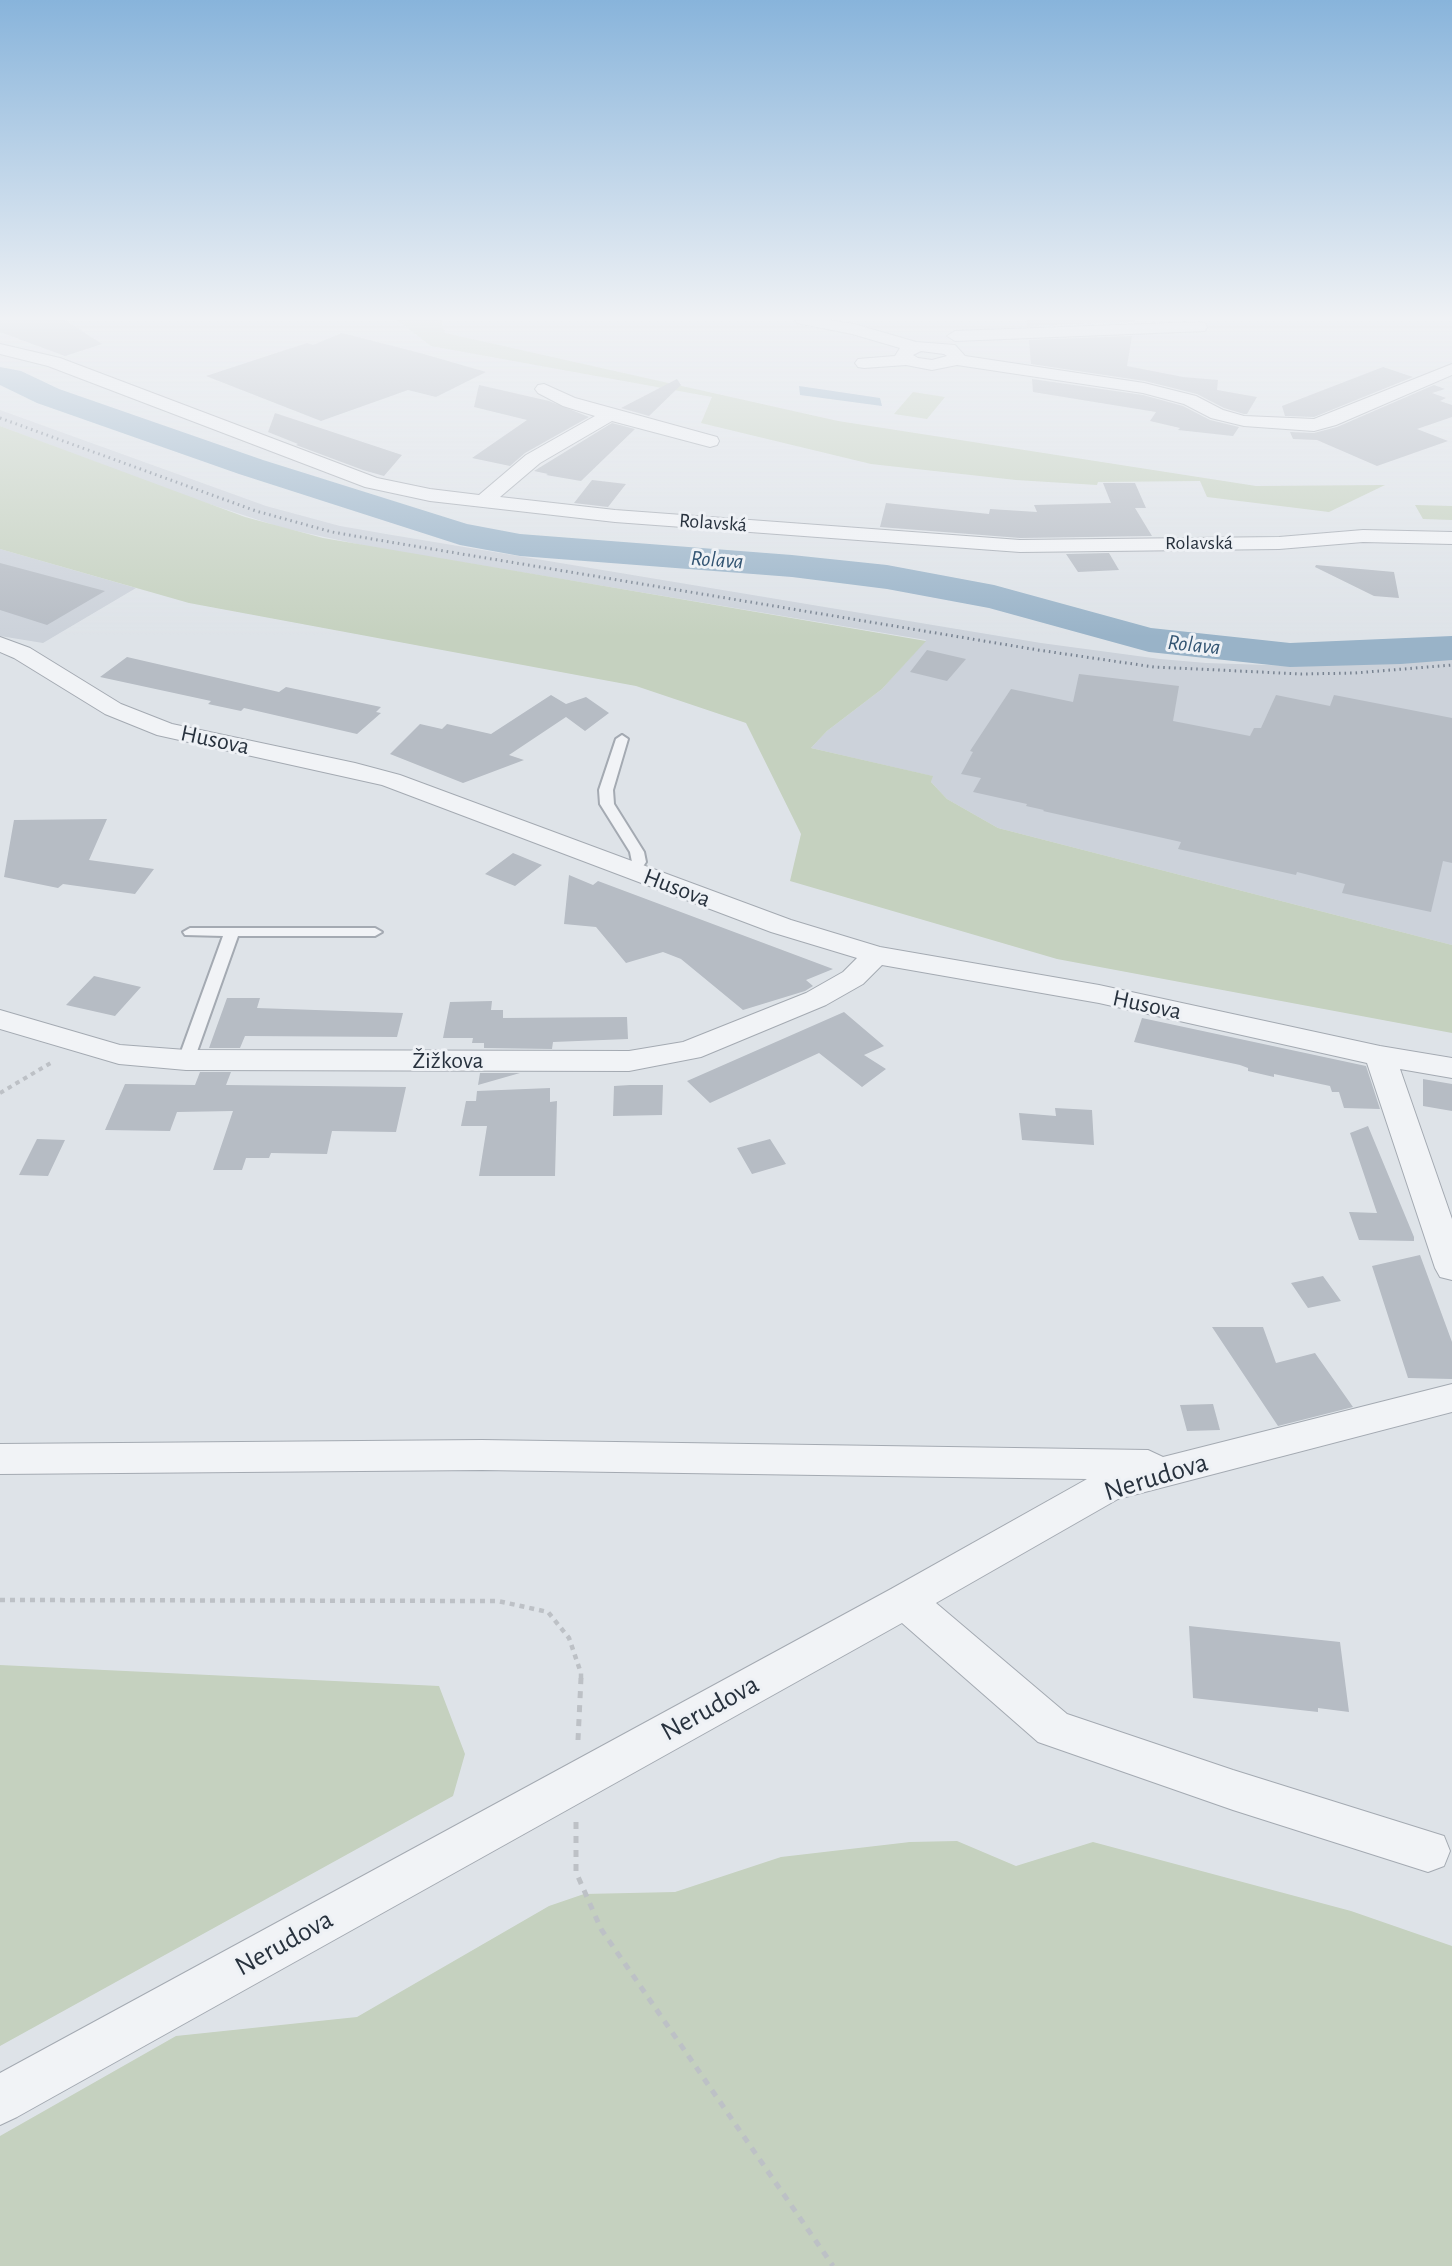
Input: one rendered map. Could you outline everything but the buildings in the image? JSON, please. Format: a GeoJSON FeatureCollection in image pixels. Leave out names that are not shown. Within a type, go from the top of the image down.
{"type":"FeatureCollection","features":[{"type":"Feature","properties":{"kind":"street","name":"Rolavská"},"geometry":{"type":"LineString","coordinates":[[222,426],[372,483],[430,495],[615,516],[1020,546],[1279,543],[1363,536],[1452,538]]}},
{"type":"Feature","properties":{"kind":"street"},"geometry":{"type":"LineString","coordinates":[[484,501],[533,459],[591,426]]}},
{"type":"Feature","properties":{"kind":"street"},"geometry":{"type":"LineString","coordinates":[[651,426],[710,441]]}},
{"type":"Feature","properties":{"kind":"street","name":"Husova"},"geometry":{"type":"LineString","coordinates":[[7,654],[113,709],[165,730],[356,770],[391,780],[781,927],[876,955],[1099,994],[1380,1056],[1452,1068]]}},
{"type":"Feature","properties":{"kind":"street","name":"Žižkova"},"geometry":{"type":"LineString","coordinates":[[0,1019],[119,1054],[186,1060],[629,1061],[690,1050],[816,999],[853,978],[876,955]]}},
{"type":"Feature","properties":{"kind":"street"},"geometry":{"type":"LineString","coordinates":[[1380,1056],[1452,1268]]}},
{"type":"Feature","properties":{"kind":"street","name":"Nerudova"},"geometry":{"type":"LineString","coordinates":[[0,2100],[1108,1486],[1452,1398]]}},
{"type":"Feature","properties":{"kind":"street"},"geometry":{"type":"LineString","coordinates":[[0,1459],[482,1455],[1186,1466]]}},
{"type":"Feature","properties":{"kind":"street"},"geometry":{"type":"LineString","coordinates":[[904,1601],[1053,1728],[1233,1790],[1428,1851]]}},
{"type":"Feature","properties":{"kind":"lane"},"geometry":{"type":"LineString","coordinates":[[622,739],[606,790],[607,804],[637,852],[639,862],[633,871]]}},
{"type":"Feature","properties":{"kind":"lane"},"geometry":{"type":"LineString","coordinates":[[190,932],[375,932]]}},
{"type":"Feature","properties":{"kind":"lane"},"geometry":{"type":"LineString","coordinates":[[186,1060],[232,932]]}},
{"type":"Feature","properties":{"kind":"path"},"geometry":{"type":"LineString","coordinates":[[0,1093],[83,1043]]}},
{"type":"Feature","properties":{"kind":"shaded area"},"geometry":{"type":"Polygon","coordinates":[[[0,426],[44,426],[266,506],[340,526],[1041,643],[1160,659],[1298,666],[1452,656],[1452,945],[998,828],[947,799],[931,782],[932,776],[811,748],[827,731],[882,689],[926,640],[371,547],[283,528],[185,496],[0,426]]]}},
{"type":"Feature","properties":{"kind":"shaded area"},"geometry":{"type":"Polygon","coordinates":[[[0,549],[136,588],[43,643],[0,636],[0,549]]]}},
{"type":"Feature","properties":{"kind":"green space"},"geometry":{"type":"Polygon","coordinates":[[[0,426],[245,517],[323,538],[926,641],[882,689],[827,731],[811,748],[933,776],[931,782],[947,799],[998,828],[1452,945],[1452,1033],[1057,959],[790,881],[801,834],[746,723],[636,686],[189,603],[0,549],[0,426]]]}},
{"type":"Feature","properties":{"kind":"green space"},"geometry":{"type":"Polygon","coordinates":[[[712,426],[869,426],[1256,486],[1385,485],[1329,512],[1207,497],[1200,481],[1098,482],[1097,485],[1016,480],[871,464],[712,426]]]}},
{"type":"Feature","properties":{"kind":"green space"},"geometry":{"type":"Polygon","coordinates":[[[1415,505],[1452,506],[1452,520],[1423,519],[1415,505]]]}},
{"type":"Feature","properties":{"kind":"green space"},"geometry":{"type":"Polygon","coordinates":[[[0,1665],[439,1686],[465,1754],[453,1796],[0,2046],[0,1665]]]}},
{"type":"Feature","properties":{"kind":"green space"},"geometry":{"type":"Polygon","coordinates":[[[957,1841],[1016,1866],[1093,1842],[1351,1911],[1452,1946],[1452,2266],[0,2266],[0,2136],[176,2036],[357,2017],[549,1906],[584,1894],[675,1892],[781,1857],[910,1842],[957,1841]]]}},
{"type":"Feature","properties":{"kind":"waterway","name":"Rolava"},"geometry":{"type":"LineString","coordinates":[[133,426],[251,467],[460,534],[520,545],[792,566],[887,577],[994,597],[1149,640],[1290,655],[1452,648]]}},
{"type":"Feature","properties":{"kind":"railway"},"geometry":{"type":"LineString","coordinates":[[21,426],[256,511],[332,532],[378,540],[1038,650],[1154,667],[1302,674],[1355,673],[1452,665]]}}]}
